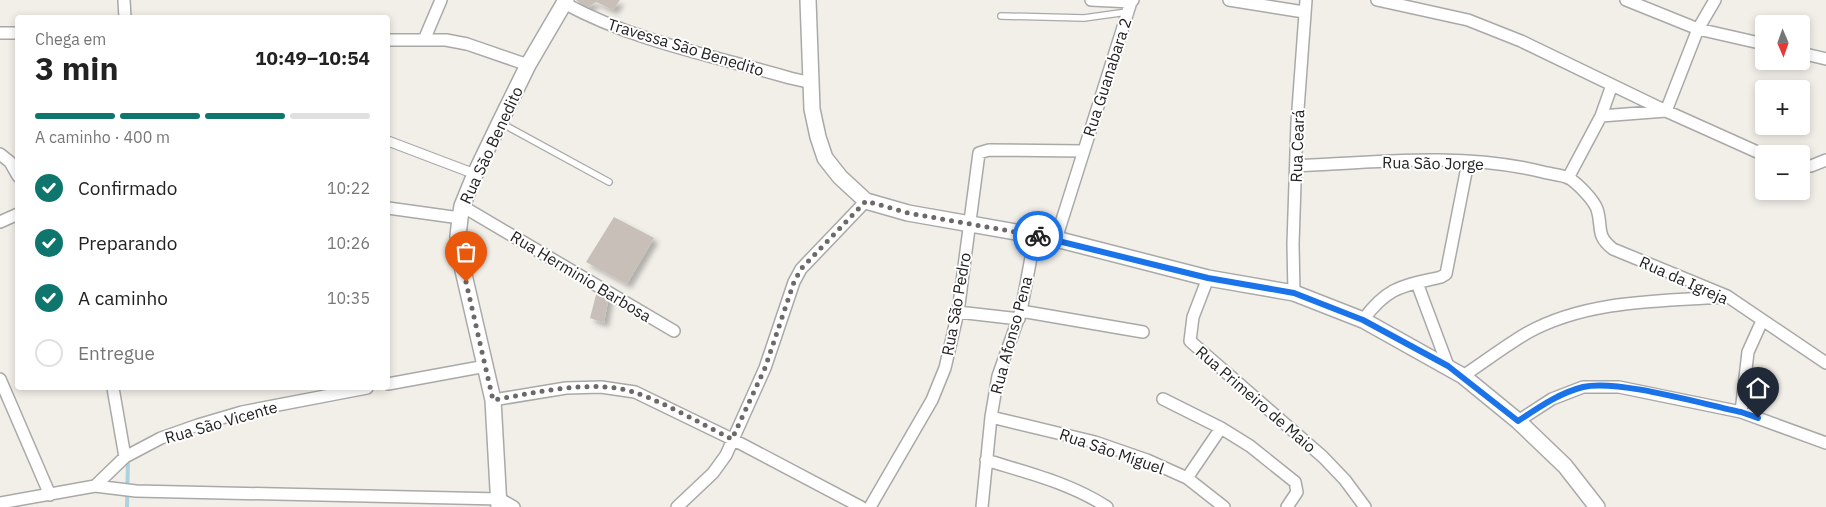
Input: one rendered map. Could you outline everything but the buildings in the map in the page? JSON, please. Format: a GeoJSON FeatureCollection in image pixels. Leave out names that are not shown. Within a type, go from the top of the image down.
{"type":"FeatureCollection","features":[{"type":"Feature","properties":{"kind":"street"},"geometry":{"type":"LineString","coordinates":[[124,0],[125,15]]}},
{"type":"Feature","properties":{"kind":"street"},"geometry":{"type":"LineString","coordinates":[[808,0],[812,109],[825,158],[840,177],[866,201],[908,213],[1056,239],[1208,278],[1294,293],[1363,320],[1463,376],[1518,421],[1565,466],[1598,507]]}},
{"type":"Feature","properties":{"kind":"street"},"geometry":{"type":"LineString","coordinates":[[1092,0],[1127,3]]}},
{"type":"Feature","properties":{"kind":"street"},"geometry":{"type":"LineString","coordinates":[[1228,0],[1304,12]]}},
{"type":"Feature","properties":{"kind":"street","name":"Rua Ceará"},"geometry":{"type":"LineString","coordinates":[[1294,293],[1293,244],[1296,166],[1306,0]]}},
{"type":"Feature","properties":{"kind":"street"},"geometry":{"type":"LineString","coordinates":[[1377,0],[1468,20],[1521,41],[1666,112],[1755,151]]}},
{"type":"Feature","properties":{"kind":"street"},"geometry":{"type":"LineString","coordinates":[[1627,0],[1698,29],[1755,42]]}},
{"type":"Feature","properties":{"kind":"street"},"geometry":{"type":"LineString","coordinates":[[1666,112],[1698,29],[1715,0]]}},
{"type":"Feature","properties":{"kind":"street","name":"Travessa São Benedito"},"geometry":{"type":"LineString","coordinates":[[565,2],[590,18],[631,33],[812,83]]}},
{"type":"Feature","properties":{"kind":"street","name":"Rua São Benedito"},"geometry":{"type":"LineString","coordinates":[[499,503],[493,400],[462,266],[458,236],[461,212],[475,174],[528,65],[565,2]]}},
{"type":"Feature","properties":{"kind":"street"},"geometry":{"type":"LineString","coordinates":[[424,40],[436,3]]}},
{"type":"Feature","properties":{"kind":"street","name":"Rua Guanabara 2"},"geometry":{"type":"LineString","coordinates":[[1056,239],[1127,3]]}},
{"type":"Feature","properties":{"kind":"street"},"geometry":{"type":"LineString","coordinates":[[0,33],[15,33]]}},
{"type":"Feature","properties":{"kind":"street"},"geometry":{"type":"LineString","coordinates":[[390,40],[446,40],[468,44],[528,65]]}},
{"type":"Feature","properties":{"kind":"street"},"geometry":{"type":"LineString","coordinates":[[1810,55],[1826,59]]}},
{"type":"Feature","properties":{"kind":"street"},"geometry":{"type":"LineString","coordinates":[[1568,178],[1601,116],[1612,85]]}},
{"type":"Feature","properties":{"kind":"street"},"geometry":{"type":"LineString","coordinates":[[1601,116],[1666,112]]}},
{"type":"Feature","properties":{"kind":"street"},"geometry":{"type":"LineString","coordinates":[[390,142],[475,174]]}},
{"type":"Feature","properties":{"kind":"street","name":"Rua São Pedro"},"geometry":{"type":"LineString","coordinates":[[870,507],[932,400],[945,368],[958,312],[978,156],[982,150],[1083,151]]}},
{"type":"Feature","properties":{"kind":"street"},"geometry":{"type":"LineString","coordinates":[[0,154],[10,162],[15,171]]}},
{"type":"Feature","properties":{"kind":"street","name":"Rua São Jorge"},"geometry":{"type":"LineString","coordinates":[[1296,166],[1413,160],[1468,162],[1522,167],[1568,178]]}},
{"type":"Feature","properties":{"kind":"street"},"geometry":{"type":"LineString","coordinates":[[1810,166],[1826,160]]}},
{"type":"Feature","properties":{"kind":"street"},"geometry":{"type":"LineString","coordinates":[[1363,320],[1384,295],[1403,286],[1441,277],[1449,269],[1468,162]]}},
{"type":"Feature","properties":{"kind":"street","name":"Rua da Igreja"},"geometry":{"type":"LineString","coordinates":[[1568,178],[1590,199],[1596,209],[1601,237],[1609,246],[1727,296],[1826,362]]}},
{"type":"Feature","properties":{"kind":"street"},"geometry":{"type":"LineString","coordinates":[[677,507],[713,473],[726,455],[765,368],[794,282],[801,269],[866,201]]}},
{"type":"Feature","properties":{"kind":"street","name":"Rua Herminio Barbosa"},"geometry":{"type":"LineString","coordinates":[[390,208],[461,212],[674,331]]}},
{"type":"Feature","properties":{"kind":"street"},"geometry":{"type":"LineString","coordinates":[[0,222],[15,215]]}},
{"type":"Feature","properties":{"kind":"street","name":"Rua Afonso Pena"},"geometry":{"type":"LineString","coordinates":[[982,507],[991,417],[998,376],[1020,315],[1032,252]]}},
{"type":"Feature","properties":{"kind":"street","name":"Rua Primeiro de Maio"},"geometry":{"type":"LineString","coordinates":[[1208,278],[1193,317],[1190,341],[1323,457],[1345,480],[1365,507]]}},
{"type":"Feature","properties":{"kind":"street"},"geometry":{"type":"LineString","coordinates":[[1418,283],[1448,366]]}},
{"type":"Feature","properties":{"kind":"street"},"geometry":{"type":"LineString","coordinates":[[1463,376],[1528,333],[1572,314],[1623,304],[1727,296]]}},
{"type":"Feature","properties":{"kind":"street"},"geometry":{"type":"LineString","coordinates":[[958,312],[1020,315],[1143,332]]}},
{"type":"Feature","properties":{"kind":"street"},"geometry":{"type":"LineString","coordinates":[[1741,412],[1742,389],[1748,352],[1762,321]]}},
{"type":"Feature","properties":{"kind":"street"},"geometry":{"type":"LineString","coordinates":[[390,384],[486,366]]}},
{"type":"Feature","properties":{"kind":"street"},"geometry":{"type":"LineString","coordinates":[[0,379],[50,495]]}},
{"type":"Feature","properties":{"kind":"street"},"geometry":{"type":"LineString","coordinates":[[493,400],[566,388],[601,387],[635,392],[732,439],[861,507]]}},
{"type":"Feature","properties":{"kind":"street"},"geometry":{"type":"LineString","coordinates":[[1518,421],[1552,399],[1583,387],[1619,387],[1741,412],[1826,443]]}},
{"type":"Feature","properties":{"kind":"street"},"geometry":{"type":"LineString","coordinates":[[113,390],[128,456]]}},
{"type":"Feature","properties":{"kind":"street","name":"Rua São Vicente"},"geometry":{"type":"LineString","coordinates":[[95,486],[128,456],[161,438],[242,412],[357,390]]}},
{"type":"Feature","properties":{"kind":"street"},"geometry":{"type":"LineString","coordinates":[[1163,400],[1222,428],[1250,446],[1296,482],[1297,492],[1287,507]]}},
{"type":"Feature","properties":{"kind":"street","name":"Rua São Miguel"},"geometry":{"type":"LineString","coordinates":[[991,417],[1095,442],[1147,460],[1187,478],[1224,507]]}},
{"type":"Feature","properties":{"kind":"street"},"geometry":{"type":"LineString","coordinates":[[1187,478],[1222,428]]}},
{"type":"Feature","properties":{"kind":"street"},"geometry":{"type":"LineString","coordinates":[[986,460],[1056,481],[1088,494],[1107,507]]}},
{"type":"Feature","properties":{"kind":"street"},"geometry":{"type":"LineString","coordinates":[[3,504],[95,486],[134,491],[499,503],[514,507]]}},
{"type":"Feature","properties":{"kind":"lane"},"geometry":{"type":"LineString","coordinates":[[1001,16],[1084,18],[1127,3]]}},
{"type":"Feature","properties":{"kind":"lane"},"geometry":{"type":"LineString","coordinates":[[500,122],[609,182]]}},
{"type":"Feature","properties":{"kind":"waterway"},"geometry":{"type":"LineString","coordinates":[[127,507],[128,459]]}},
{"type":"Feature","properties":{"kind":"way so far"},"geometry":{"type":"LineString","coordinates":[[466,282],[493,400],[566,388],[601,387],[635,392],[732,439],[765,368],[794,282],[801,269],[808,260],[830,241],[866,201],[908,213],[1038,236]]}},
{"type":"Feature","properties":{"kind":"route"},"geometry":{"type":"LineString","coordinates":[[1038,236],[1208,278],[1294,293],[1363,320],[1448,366],[1518,421],[1552,399],[1583,387],[1619,387],[1741,412],[1758,418]]}}]}
